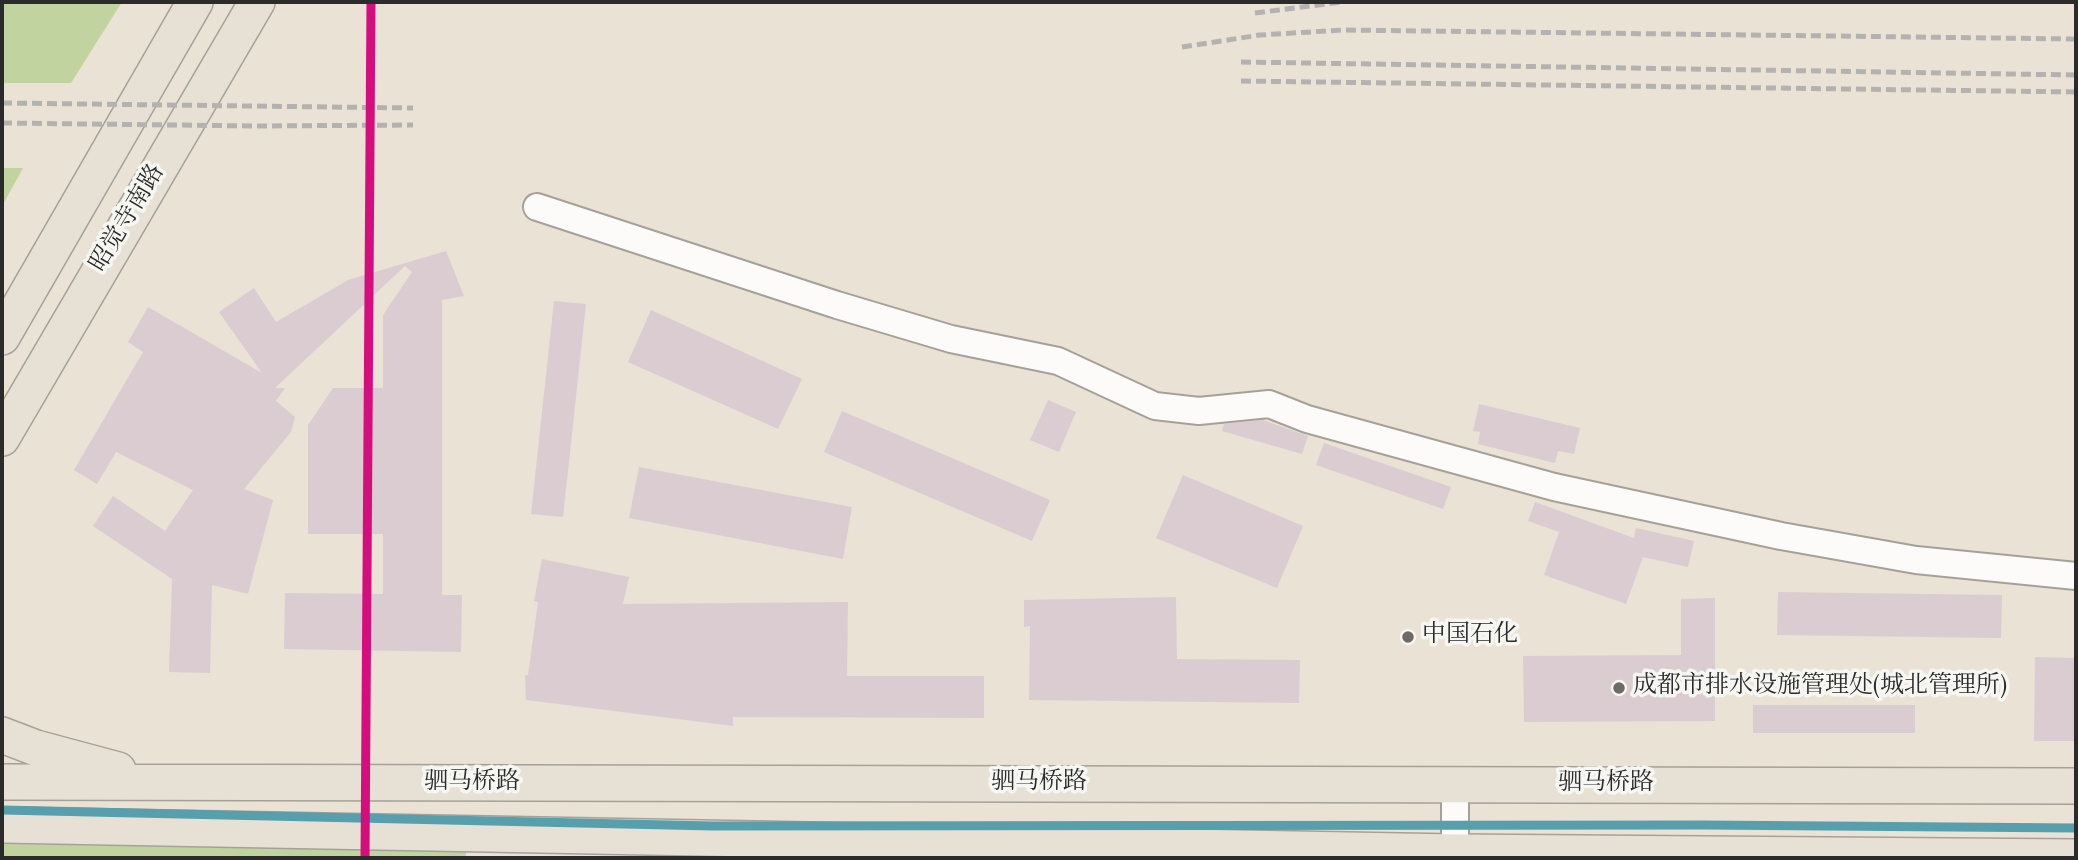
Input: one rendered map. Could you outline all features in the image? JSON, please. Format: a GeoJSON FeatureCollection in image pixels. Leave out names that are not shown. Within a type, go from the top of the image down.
{"type":"FeatureCollection","features":[{"type":"Feature","properties":{"kind":"main road","name":"昭觉寺南路"},"geometry":{"type":"LineString","coordinates":[[2,337],[195,2]]}},
{"type":"Feature","properties":{"kind":"main road","name":"昭觉寺南路"},"geometry":{"type":"LineString","coordinates":[[2,438],[257,2]]}},
{"type":"Feature","properties":{"kind":"main road"},"geometry":{"type":"LineString","coordinates":[[2,735],[36,748],[168,783]]}},
{"type":"Feature","properties":{"kind":"main road","name":"驷马桥路"},"geometry":{"type":"LineString","coordinates":[[2,782],[2076,786]]}},
{"type":"Feature","properties":{"kind":"main road","name":"驷马桥路"},"geometry":{"type":"LineString","coordinates":[[2,825],[480,847],[2076,857]]}},
{"type":"Feature","properties":{"kind":"street"},"geometry":{"type":"LineString","coordinates":[[537,207],[837,305],[951,339],[1058,361],[1155,406],[1199,411],[1269,404],[1307,419],[1554,487],[1781,536],[1916,560],[2076,576]]}},
{"type":"Feature","properties":{"kind":"street"},"geometry":{"type":"LineString","coordinates":[[1455,784],[1455,855]]}},
{"type":"Feature","properties":{"kind":"green space"},"geometry":{"type":"Polygon","coordinates":[[[2,2],[122,2],[71,83],[2,83],[2,2]]]}},
{"type":"Feature","properties":{"kind":"green space"},"geometry":{"type":"Polygon","coordinates":[[[2,168],[23,168],[2,206],[2,168]]]}},
{"type":"Feature","properties":{"kind":"green space"},"geometry":{"type":"Polygon","coordinates":[[[2,844],[466,851],[466,858],[2,858],[2,844]]]}},
{"type":"Feature","properties":{"kind":"building"},"geometry":{"type":"Polygon","coordinates":[[[446,251],[464,296],[442,300],[442,595],[462,595],[461,652],[284,649],[285,593],[383,594],[383,534],[308,534],[308,425],[333,388],[383,388],[383,315],[412,272],[405,266],[275,388],[285,388],[276,401],[295,417],[291,432],[244,489],[273,500],[248,594],[212,585],[210,673],[169,672],[172,579],[93,526],[113,496],[165,531],[193,490],[116,452],[97,484],[74,470],[143,352],[128,342],[148,307],[262,373],[219,312],[254,288],[276,322],[348,280],[446,251]]]}},
{"type":"Feature","properties":{"kind":"building"},"geometry":{"type":"Polygon","coordinates":[[[554,301],[586,304],[563,517],[531,514],[554,301]]]}},
{"type":"Feature","properties":{"kind":"building"},"geometry":{"type":"Polygon","coordinates":[[[651,310],[802,379],[778,429],[628,362],[651,310]]]}},
{"type":"Feature","properties":{"kind":"building"},"geometry":{"type":"Polygon","coordinates":[[[1048,400],[1076,412],[1059,452],[1030,440],[1048,400]]]}},
{"type":"Feature","properties":{"kind":"building"},"geometry":{"type":"Polygon","coordinates":[[[1479,404],[1580,428],[1574,454],[1558,451],[1555,463],[1478,444],[1480,432],[1473,431],[1479,404]]]}},
{"type":"Feature","properties":{"kind":"building"},"geometry":{"type":"Polygon","coordinates":[[[842,411],[1050,500],[1032,541],[824,452],[842,411]]]}},
{"type":"Feature","properties":{"kind":"building"},"geometry":{"type":"Polygon","coordinates":[[[1263,420],[1308,436],[1302,454],[1222,431],[1224,424],[1263,420]]]}},
{"type":"Feature","properties":{"kind":"building"},"geometry":{"type":"Polygon","coordinates":[[[1324,443],[1451,487],[1443,509],[1316,465],[1324,443]]]}},
{"type":"Feature","properties":{"kind":"building"},"geometry":{"type":"Polygon","coordinates":[[[639,467],[852,507],[843,559],[629,518],[639,467]]]}},
{"type":"Feature","properties":{"kind":"building"},"geometry":{"type":"Polygon","coordinates":[[[1183,475],[1303,526],[1277,588],[1156,538],[1183,475]]]}},
{"type":"Feature","properties":{"kind":"building"},"geometry":{"type":"Polygon","coordinates":[[[1535,502],[1634,538],[1636,528],[1694,541],[1688,567],[1643,557],[1626,604],[1544,575],[1559,532],[1528,521],[1535,502]]]}},
{"type":"Feature","properties":{"kind":"building"},"geometry":{"type":"Polygon","coordinates":[[[542,559],[629,577],[623,604],[848,602],[847,676],[984,676],[984,718],[733,717],[733,726],[526,700],[525,675],[528,675],[538,602],[534,601],[542,559]]]}},
{"type":"Feature","properties":{"kind":"building"},"geometry":{"type":"Polygon","coordinates":[[[1778,592],[2002,595],[2001,638],[1777,635],[1778,592]]]}},
{"type":"Feature","properties":{"kind":"building"},"geometry":{"type":"Polygon","coordinates":[[[1176,597],[1177,659],[1300,660],[1299,703],[1029,700],[1030,626],[1024,627],[1024,600],[1176,597]]]}},
{"type":"Feature","properties":{"kind":"building","name":"成都市排水设施管理处(城北管理所)"},"geometry":{"type":"Polygon","coordinates":[[[1715,598],[1715,721],[1524,722],[1523,656],[1681,655],[1681,599],[1715,598]]]}},
{"type":"Feature","properties":{"kind":"building"},"geometry":{"type":"Polygon","coordinates":[[[2035,657],[2076,658],[2076,741],[2034,741],[2035,657]]]}},
{"type":"Feature","properties":{"kind":"building"},"geometry":{"type":"Polygon","coordinates":[[[1753,705],[1915,705],[1915,733],[1753,733],[1753,705]]]}},
{"type":"Feature","properties":{"kind":"railway"},"geometry":{"type":"LineString","coordinates":[[1255,13],[1342,2]]}},
{"type":"Feature","properties":{"kind":"railway"},"geometry":{"type":"LineString","coordinates":[[1182,47],[1260,35],[1343,30],[2076,39]]}},
{"type":"Feature","properties":{"kind":"railway"},"geometry":{"type":"LineString","coordinates":[[1241,62],[2076,75]]}},
{"type":"Feature","properties":{"kind":"railway"},"geometry":{"type":"LineString","coordinates":[[1241,81],[2076,92]]}},
{"type":"Feature","properties":{"kind":"railway"},"geometry":{"type":"LineString","coordinates":[[2,103],[413,108]]}},
{"type":"Feature","properties":{"kind":"railway"},"geometry":{"type":"LineString","coordinates":[[2,123],[413,125]]}},
{"type":"Feature","properties":{"kind":"transit line"},"geometry":{"type":"LineString","coordinates":[[365,858],[371,2]]}},
{"type":"Feature","properties":{"kind":"transit line"},"geometry":{"type":"LineString","coordinates":[[2,810],[713,826],[1704,825],[2076,828]]}},
{"type":"Feature","properties":{"kind":"place","name":"中国石化"},"geometry":{"type":"Point","coordinates":[1408,637]}},
{"type":"Feature","properties":{"kind":"place","name":"成都市排水设施管理处(城北管理所)"},"geometry":{"type":"Point","coordinates":[1619,688]}}]}
